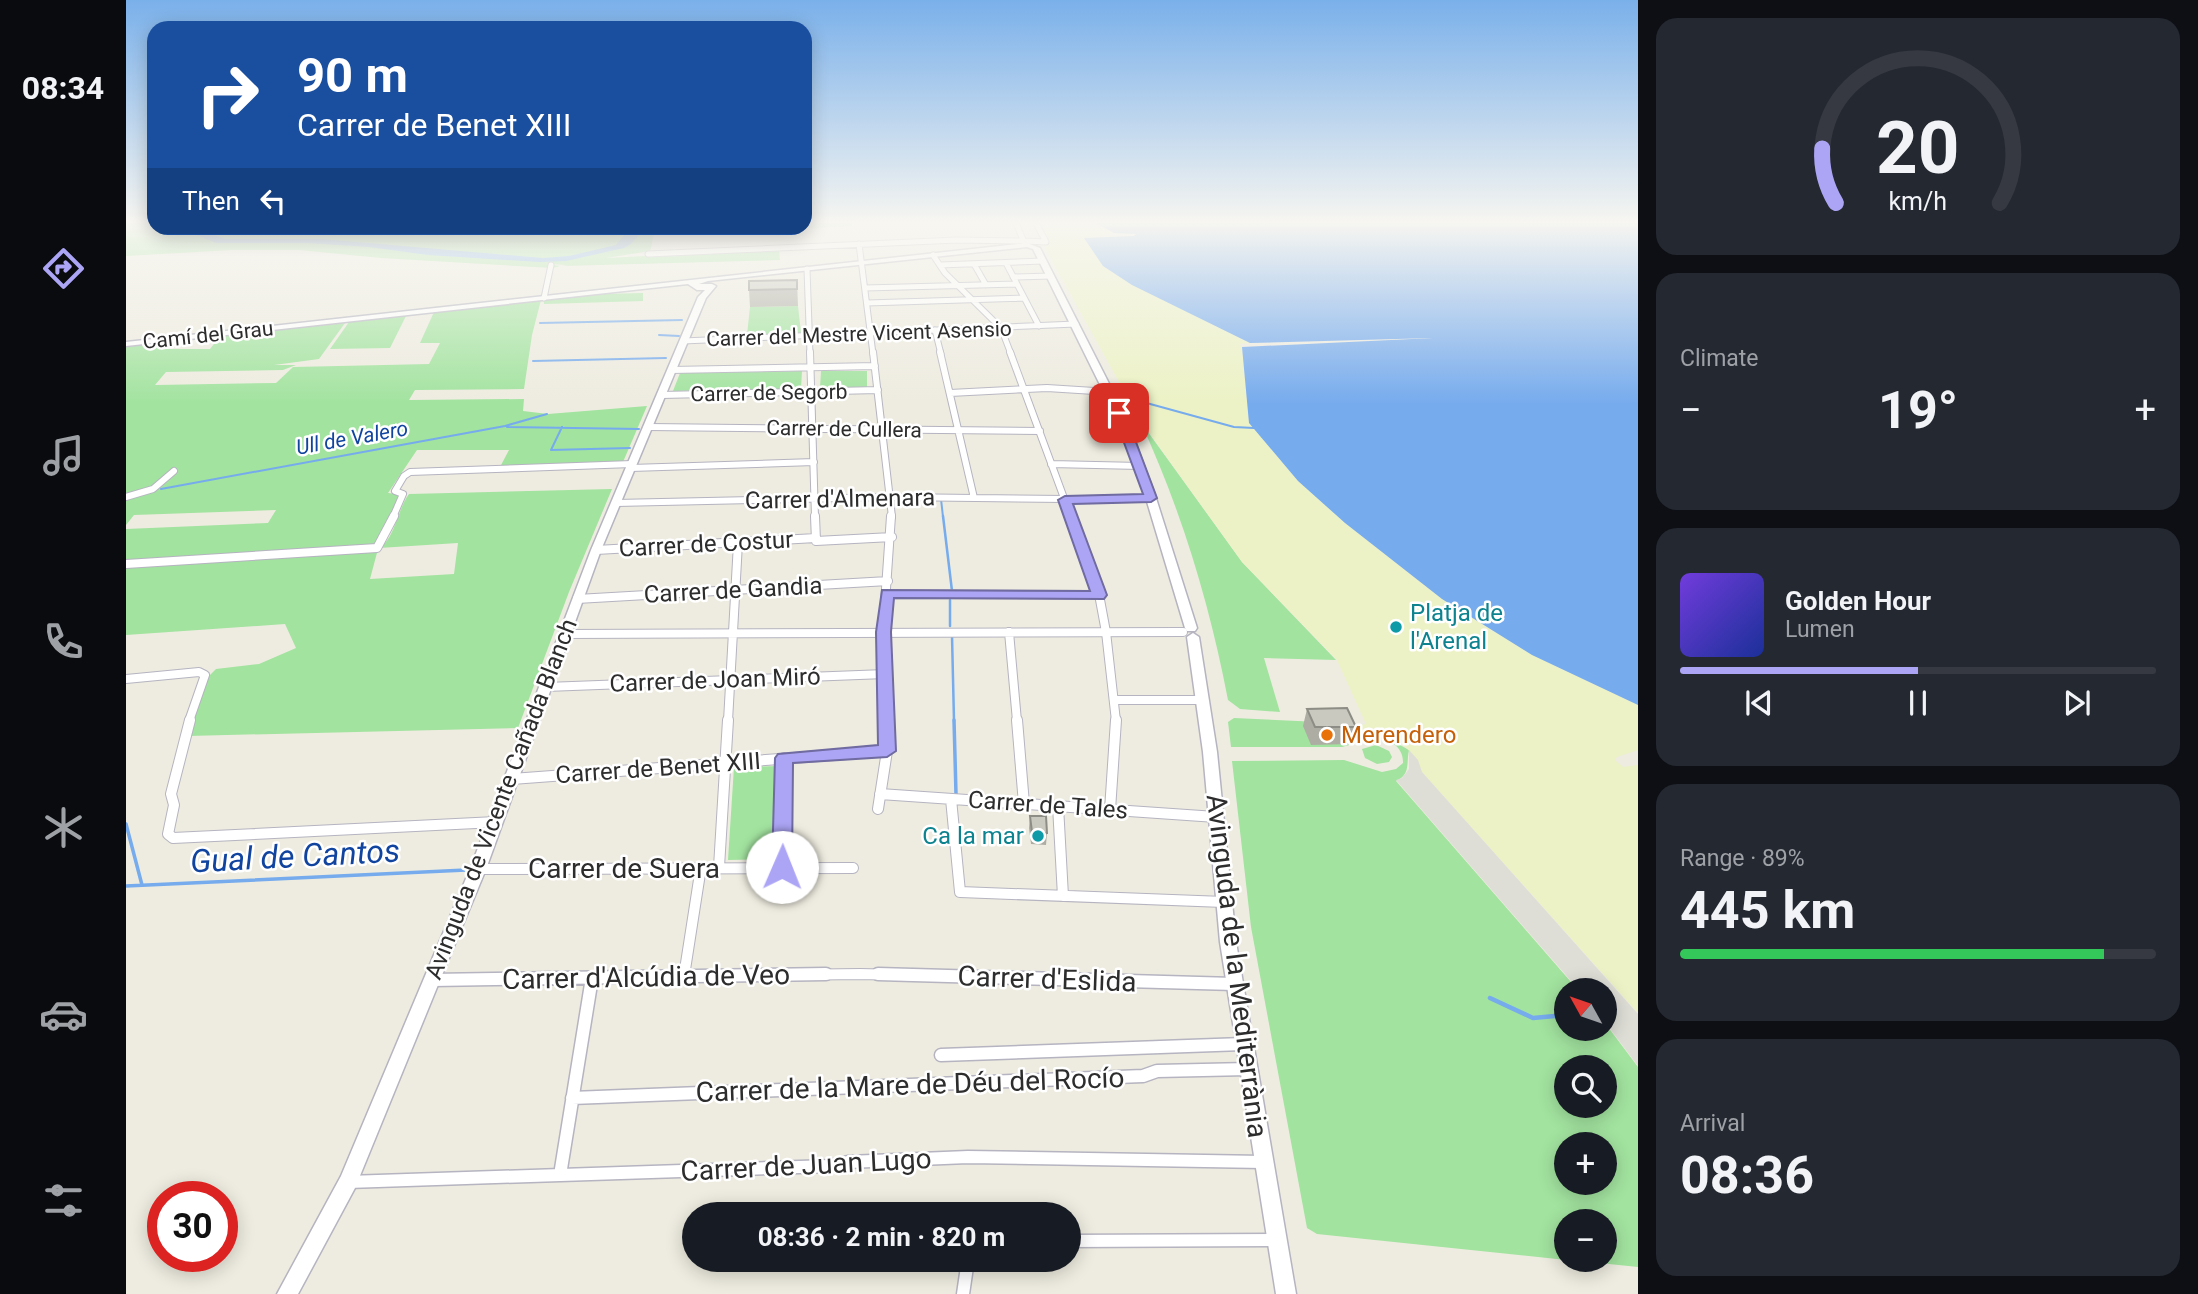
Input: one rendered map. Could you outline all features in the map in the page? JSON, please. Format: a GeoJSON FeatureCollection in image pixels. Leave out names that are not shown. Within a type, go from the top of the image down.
{"type":"FeatureCollection","features":[{"type":"Feature","properties":{"kind":"street"},"geometry":{"type":"LineString","coordinates":[[544,298],[547,283]]}},
{"type":"Feature","properties":{"kind":"street","name":"Camí del Grau"},"geometry":{"type":"LineString","coordinates":[[126,344],[666,284],[703,286],[712,283]]}},
{"type":"Feature","properties":{"kind":"street"},"geometry":{"type":"LineString","coordinates":[[808,283],[816,540]]}},
{"type":"Feature","properties":{"kind":"street"},"geometry":{"type":"LineString","coordinates":[[864,283],[891,497],[892,537],[883,632],[887,751],[878,809]]}},
{"type":"Feature","properties":{"kind":"street","name":"Avinguda de la Mediterrània"},"geometry":{"type":"LineString","coordinates":[[1055,283],[1110,393],[1140,466],[1189,632],[1203,700],[1234,984],[1286,1294]]}},
{"type":"Feature","properties":{"kind":"street"},"geometry":{"type":"LineString","coordinates":[[865,288],[1017,284],[1039,326]]}},
{"type":"Feature","properties":{"kind":"street"},"geometry":{"type":"LineString","coordinates":[[958,285],[1002,328],[1099,595],[1117,731],[1110,810]]}},
{"type":"Feature","properties":{"kind":"street","name":"Avinguda de Vicente Cañada Blanch"},"geometry":{"type":"LineString","coordinates":[[287,1294],[348,1182],[478,869],[491,821],[512,779],[577,599],[703,286]]}},
{"type":"Feature","properties":{"kind":"street"},"geometry":{"type":"LineString","coordinates":[[867,303],[1024,298]]}},
{"type":"Feature","properties":{"kind":"street","name":"Carrer del Mestre Vicent Asensio"},"geometry":{"type":"LineString","coordinates":[[683,341],[1076,324]]}},
{"type":"Feature","properties":{"kind":"street"},"geometry":{"type":"LineString","coordinates":[[935,330],[974,498]]}},
{"type":"Feature","properties":{"kind":"street"},"geometry":{"type":"LineString","coordinates":[[671,370],[875,366]]}},
{"type":"Feature","properties":{"kind":"street"},"geometry":{"type":"LineString","coordinates":[[950,393],[1047,388],[1110,393]]}},
{"type":"Feature","properties":{"kind":"street","name":"Carrer de Segorb"},"geometry":{"type":"LineString","coordinates":[[661,395],[878,390]]}},
{"type":"Feature","properties":{"kind":"street","name":"Carrer de Cullera"},"geometry":{"type":"LineString","coordinates":[[648,427],[1040,431]]}},
{"type":"Feature","properties":{"kind":"street"},"geometry":{"type":"LineString","coordinates":[[126,564],[377,548],[384,539],[403,494],[395,491],[404,475],[410,472],[814,462]]}},
{"type":"Feature","properties":{"kind":"street"},"geometry":{"type":"LineString","coordinates":[[1051,464],[1140,466]]}},
{"type":"Feature","properties":{"kind":"street"},"geometry":{"type":"LineString","coordinates":[[126,497],[145,494],[168,480],[174,471]]}},
{"type":"Feature","properties":{"kind":"street","name":"Carrer d'Almenara"},"geometry":{"type":"LineString","coordinates":[[616,503],[891,497],[1065,500],[1151,498]]}},
{"type":"Feature","properties":{"kind":"street","name":"Carrer de Costur"},"geometry":{"type":"LineString","coordinates":[[596,550],[892,537]]}},
{"type":"Feature","properties":{"kind":"street"},"geometry":{"type":"LineString","coordinates":[[719,867],[738,543]]}},
{"type":"Feature","properties":{"kind":"street","name":"Carrer de Gandia"},"geometry":{"type":"LineString","coordinates":[[577,599],[888,581]]}},
{"type":"Feature","properties":{"kind":"street"},"geometry":{"type":"LineString","coordinates":[[887,594],[1099,595]]}},
{"type":"Feature","properties":{"kind":"street"},"geometry":{"type":"LineString","coordinates":[[1009,632],[1024,804]]}},
{"type":"Feature","properties":{"kind":"street"},"geometry":{"type":"LineString","coordinates":[[565,634],[1189,632]]}},
{"type":"Feature","properties":{"kind":"street"},"geometry":{"type":"LineString","coordinates":[[126,679],[199,672],[205,675],[182,743],[171,794],[174,805],[168,834],[173,838],[491,821]]}},
{"type":"Feature","properties":{"kind":"street","name":"Carrer de Joan Miró"},"geometry":{"type":"LineString","coordinates":[[545,687],[884,674]]}},
{"type":"Feature","properties":{"kind":"street"},"geometry":{"type":"LineString","coordinates":[[1115,700],[1203,700]]}},
{"type":"Feature","properties":{"kind":"street","name":"Carrer de Benet XIII"},"geometry":{"type":"LineString","coordinates":[[512,779],[887,751]]}},
{"type":"Feature","properties":{"kind":"street"},"geometry":{"type":"LineString","coordinates":[[782,867],[784,758]]}},
{"type":"Feature","properties":{"kind":"street","name":"Carrer de Tales"},"geometry":{"type":"LineString","coordinates":[[880,794],[1216,817]]}},
{"type":"Feature","properties":{"kind":"street"},"geometry":{"type":"LineString","coordinates":[[951,799],[960,892],[1224,902]]}},
{"type":"Feature","properties":{"kind":"street"},"geometry":{"type":"LineString","coordinates":[[1058,806],[1063,896]]}},
{"type":"Feature","properties":{"kind":"street"},"geometry":{"type":"LineString","coordinates":[[684,976],[701,867]]}},
{"type":"Feature","properties":{"kind":"street","name":"Carrer de Suera"},"geometry":{"type":"LineString","coordinates":[[478,869],[853,868]]}},
{"type":"Feature","properties":{"kind":"street","name":"Carrer d'Alcúdia de Veo"},"geometry":{"type":"LineString","coordinates":[[432,980],[860,974]]}},
{"type":"Feature","properties":{"kind":"street","name":"Carrer d'Eslida"},"geometry":{"type":"LineString","coordinates":[[860,974],[1234,984]]}},
{"type":"Feature","properties":{"kind":"street"},"geometry":{"type":"LineString","coordinates":[[560,1175],[592,978]]}},
{"type":"Feature","properties":{"kind":"street"},"geometry":{"type":"LineString","coordinates":[[941,1055],[1243,1044]]}},
{"type":"Feature","properties":{"kind":"street","name":"Carrer de la Mare de Déu del Rocío"},"geometry":{"type":"LineString","coordinates":[[572,1098],[1143,1076],[1157,1071],[1248,1069]]}},
{"type":"Feature","properties":{"kind":"street","name":"Carrer de Juan Lugo"},"geometry":{"type":"LineString","coordinates":[[348,1182],[830,1166],[848,1161],[968,1157],[1263,1162]]}},
{"type":"Feature","properties":{"kind":"street"},"geometry":{"type":"LineString","coordinates":[[1081,1241],[1276,1240]]}},
{"type":"Feature","properties":{"kind":"street"},"geometry":{"type":"LineString","coordinates":[[963,1294],[966,1272]]}},
{"type":"Feature","properties":{"kind":"green space"},"geometry":{"type":"Polygon","coordinates":[[[643,293],[643,301],[544,304],[544,300],[643,293]]]}},
{"type":"Feature","properties":{"kind":"green space"},"geometry":{"type":"Polygon","coordinates":[[[541,300],[532,335],[524,389],[415,390],[409,400],[524,399],[523,411],[548,414],[647,406],[623,462],[500,467],[509,450],[417,450],[388,493],[396,494],[399,498],[381,539],[372,546],[126,562],[126,529],[268,523],[276,510],[134,515],[126,525],[126,498],[161,485],[178,470],[172,470],[152,488],[126,497],[126,347],[171,342],[166,349],[210,349],[220,336],[345,323],[319,359],[274,365],[296,365],[283,370],[166,372],[155,385],[276,383],[293,367],[429,364],[440,343],[420,343],[434,312],[541,300]]]}},
{"type":"Feature","properties":{"kind":"green space"},"geometry":{"type":"Polygon","coordinates":[[[798,306],[801,333],[747,335],[750,307],[798,306]]]}},
{"type":"Feature","properties":{"kind":"green space"},"geometry":{"type":"Polygon","coordinates":[[[406,316],[390,348],[330,349],[349,322],[406,316]]]}},
{"type":"Feature","properties":{"kind":"green space"},"geometry":{"type":"Polygon","coordinates":[[[802,371],[801,389],[673,391],[680,373],[802,371]]]}},
{"type":"Feature","properties":{"kind":"green space"},"geometry":{"type":"Polygon","coordinates":[[[821,371],[867,371],[867,387],[820,388],[821,371]]]}},
{"type":"Feature","properties":{"kind":"green space"},"geometry":{"type":"Polygon","coordinates":[[[1140,421],[1242,562],[1336,660],[1264,658],[1280,712],[1240,709],[1228,700],[1193,558],[1169,488],[1140,421]]]}},
{"type":"Feature","properties":{"kind":"green space"},"geometry":{"type":"Polygon","coordinates":[[[612,489],[569,592],[518,728],[188,736],[208,677],[216,669],[259,664],[296,648],[285,624],[126,635],[126,566],[378,549],[370,579],[454,574],[458,543],[379,548],[389,538],[409,494],[612,489]]]}},
{"type":"Feature","properties":{"kind":"green space"},"geometry":{"type":"Polygon","coordinates":[[[1234,718],[1342,723],[1353,744],[1342,747],[1231,747],[1228,722],[1234,718]]]}},
{"type":"Feature","properties":{"kind":"green space"},"geometry":{"type":"Polygon","coordinates":[[[1356,734],[1382,735],[1409,750],[1406,772],[1396,781],[1568,978],[1554,978],[1554,1041],[1617,1039],[1638,1067],[1638,1267],[1617,1265],[1617,1209],[1554,1209],[1554,1259],[1317,1234],[1307,1228],[1251,927],[1232,761],[1344,760],[1382,772],[1396,769],[1403,763],[1402,755],[1392,743],[1369,738],[1353,742],[1356,734]]]}},
{"type":"Feature","properties":{"kind":"green space"},"geometry":{"type":"Polygon","coordinates":[[[1376,745],[1389,751],[1392,757],[1389,762],[1377,764],[1365,758],[1362,749],[1376,745]]]}},
{"type":"Feature","properties":{"kind":"green space"},"geometry":{"type":"Polygon","coordinates":[[[779,766],[776,859],[728,860],[734,767],[779,766]]]}},
{"type":"Feature","properties":{"kind":"sand","name":"Platja de l'Arenal"},"geometry":{"type":"Polygon","coordinates":[[[1065,283],[1130,283],[1250,343],[1239,344],[1242,347],[1249,423],[1298,481],[1345,523],[1442,599],[1532,655],[1638,705],[1638,750],[1615,760],[1623,767],[1638,765],[1638,1013],[1617,990],[1617,978],[1607,978],[1422,772],[1417,761],[1404,746],[1388,737],[1356,734],[1357,726],[1366,724],[1337,660],[1242,562],[1140,420],[1065,283]]]}},
{"type":"Feature","properties":{"kind":"shaded area"},"geometry":{"type":"Polygon","coordinates":[[[1409,750],[1418,760],[1422,772],[1606,978],[1569,978],[1396,780],[1402,778],[1409,769],[1409,750]]]}},
{"type":"Feature","properties":{"kind":"shaded area"},"geometry":{"type":"Polygon","coordinates":[[[1617,990],[1638,1014],[1638,1066],[1617,1038],[1617,990]]]}},
{"type":"Feature","properties":{"kind":"water"},"geometry":{"type":"Polygon","coordinates":[[[1130,283],[1638,283],[1638,705],[1532,655],[1442,599],[1345,523],[1298,481],[1249,423],[1242,347],[1433,338],[1250,343],[1130,283]]]}},
{"type":"Feature","properties":{"kind":"building"},"geometry":{"type":"Polygon","coordinates":[[[749,283],[797,283],[797,289],[749,290],[749,283]]]}},
{"type":"Feature","properties":{"kind":"building"},"geometry":{"type":"Polygon","coordinates":[[[1347,708],[1356,727],[1315,727],[1307,709],[1347,708]]]}},
{"type":"Feature","properties":{"kind":"building"},"geometry":{"type":"Polygon","coordinates":[[[1030,816],[1046,816],[1047,833],[1032,832],[1030,816]]]}},
{"type":"Feature","properties":{"kind":"waterway"},"geometry":{"type":"LineString","coordinates":[[540,323],[682,320]]}},
{"type":"Feature","properties":{"kind":"waterway"},"geometry":{"type":"LineString","coordinates":[[659,335],[679,336]]}},
{"type":"Feature","properties":{"kind":"waterway"},"geometry":{"type":"LineString","coordinates":[[533,361],[666,358]]}},
{"type":"Feature","properties":{"kind":"waterway"},"geometry":{"type":"LineString","coordinates":[[1132,399],[1234,427],[1254,428]]}},
{"type":"Feature","properties":{"kind":"waterway","name":"Ull de Valero"},"geometry":{"type":"LineString","coordinates":[[161,489],[505,426],[547,414]]}},
{"type":"Feature","properties":{"kind":"waterway"},"geometry":{"type":"LineString","coordinates":[[507,427],[562,428]]}},
{"type":"Feature","properties":{"kind":"waterway"},"geometry":{"type":"LineString","coordinates":[[562,428],[639,429]]}},
{"type":"Feature","properties":{"kind":"waterway"},"geometry":{"type":"LineString","coordinates":[[562,428],[551,450],[630,448]]}},
{"type":"Feature","properties":{"kind":"waterway"},"geometry":{"type":"LineString","coordinates":[[941,499],[943,517]]}},
{"type":"Feature","properties":{"kind":"waterway"},"geometry":{"type":"LineString","coordinates":[[943,516],[952,591]]}},
{"type":"Feature","properties":{"kind":"waterway"},"geometry":{"type":"LineString","coordinates":[[950,600],[950,626]]}},
{"type":"Feature","properties":{"kind":"waterway"},"geometry":{"type":"LineString","coordinates":[[952,636],[954,721]]}},
{"type":"Feature","properties":{"kind":"waterway"},"geometry":{"type":"LineString","coordinates":[[954,720],[956,794]]}},
{"type":"Feature","properties":{"kind":"waterway"},"geometry":{"type":"LineString","coordinates":[[126,824],[142,885]]}},
{"type":"Feature","properties":{"kind":"waterway","name":"Gual de Cantos"},"geometry":{"type":"LineString","coordinates":[[126,886],[466,870]]}},
{"type":"Feature","properties":{"kind":"waterway"},"geometry":{"type":"LineString","coordinates":[[1490,998],[1533,1018],[1554,1016]]}},
{"type":"Feature","properties":{"kind":"place","name":"Platja de l'Arenal"},"geometry":{"type":"Point","coordinates":[1396,627]}},
{"type":"Feature","properties":{"kind":"place","name":"Merendero"},"geometry":{"type":"Point","coordinates":[1327,735]}},
{"type":"Feature","properties":{"kind":"place","name":"Ca la mar"},"geometry":{"type":"Point","coordinates":[1038,836]}},
{"type":"Feature","properties":{"kind":"route"},"geometry":{"type":"LineString","coordinates":[[782,867],[784,758],[887,751],[883,632],[887,594],[1099,595],[1065,500],[1151,498],[1119,413]]}}]}
